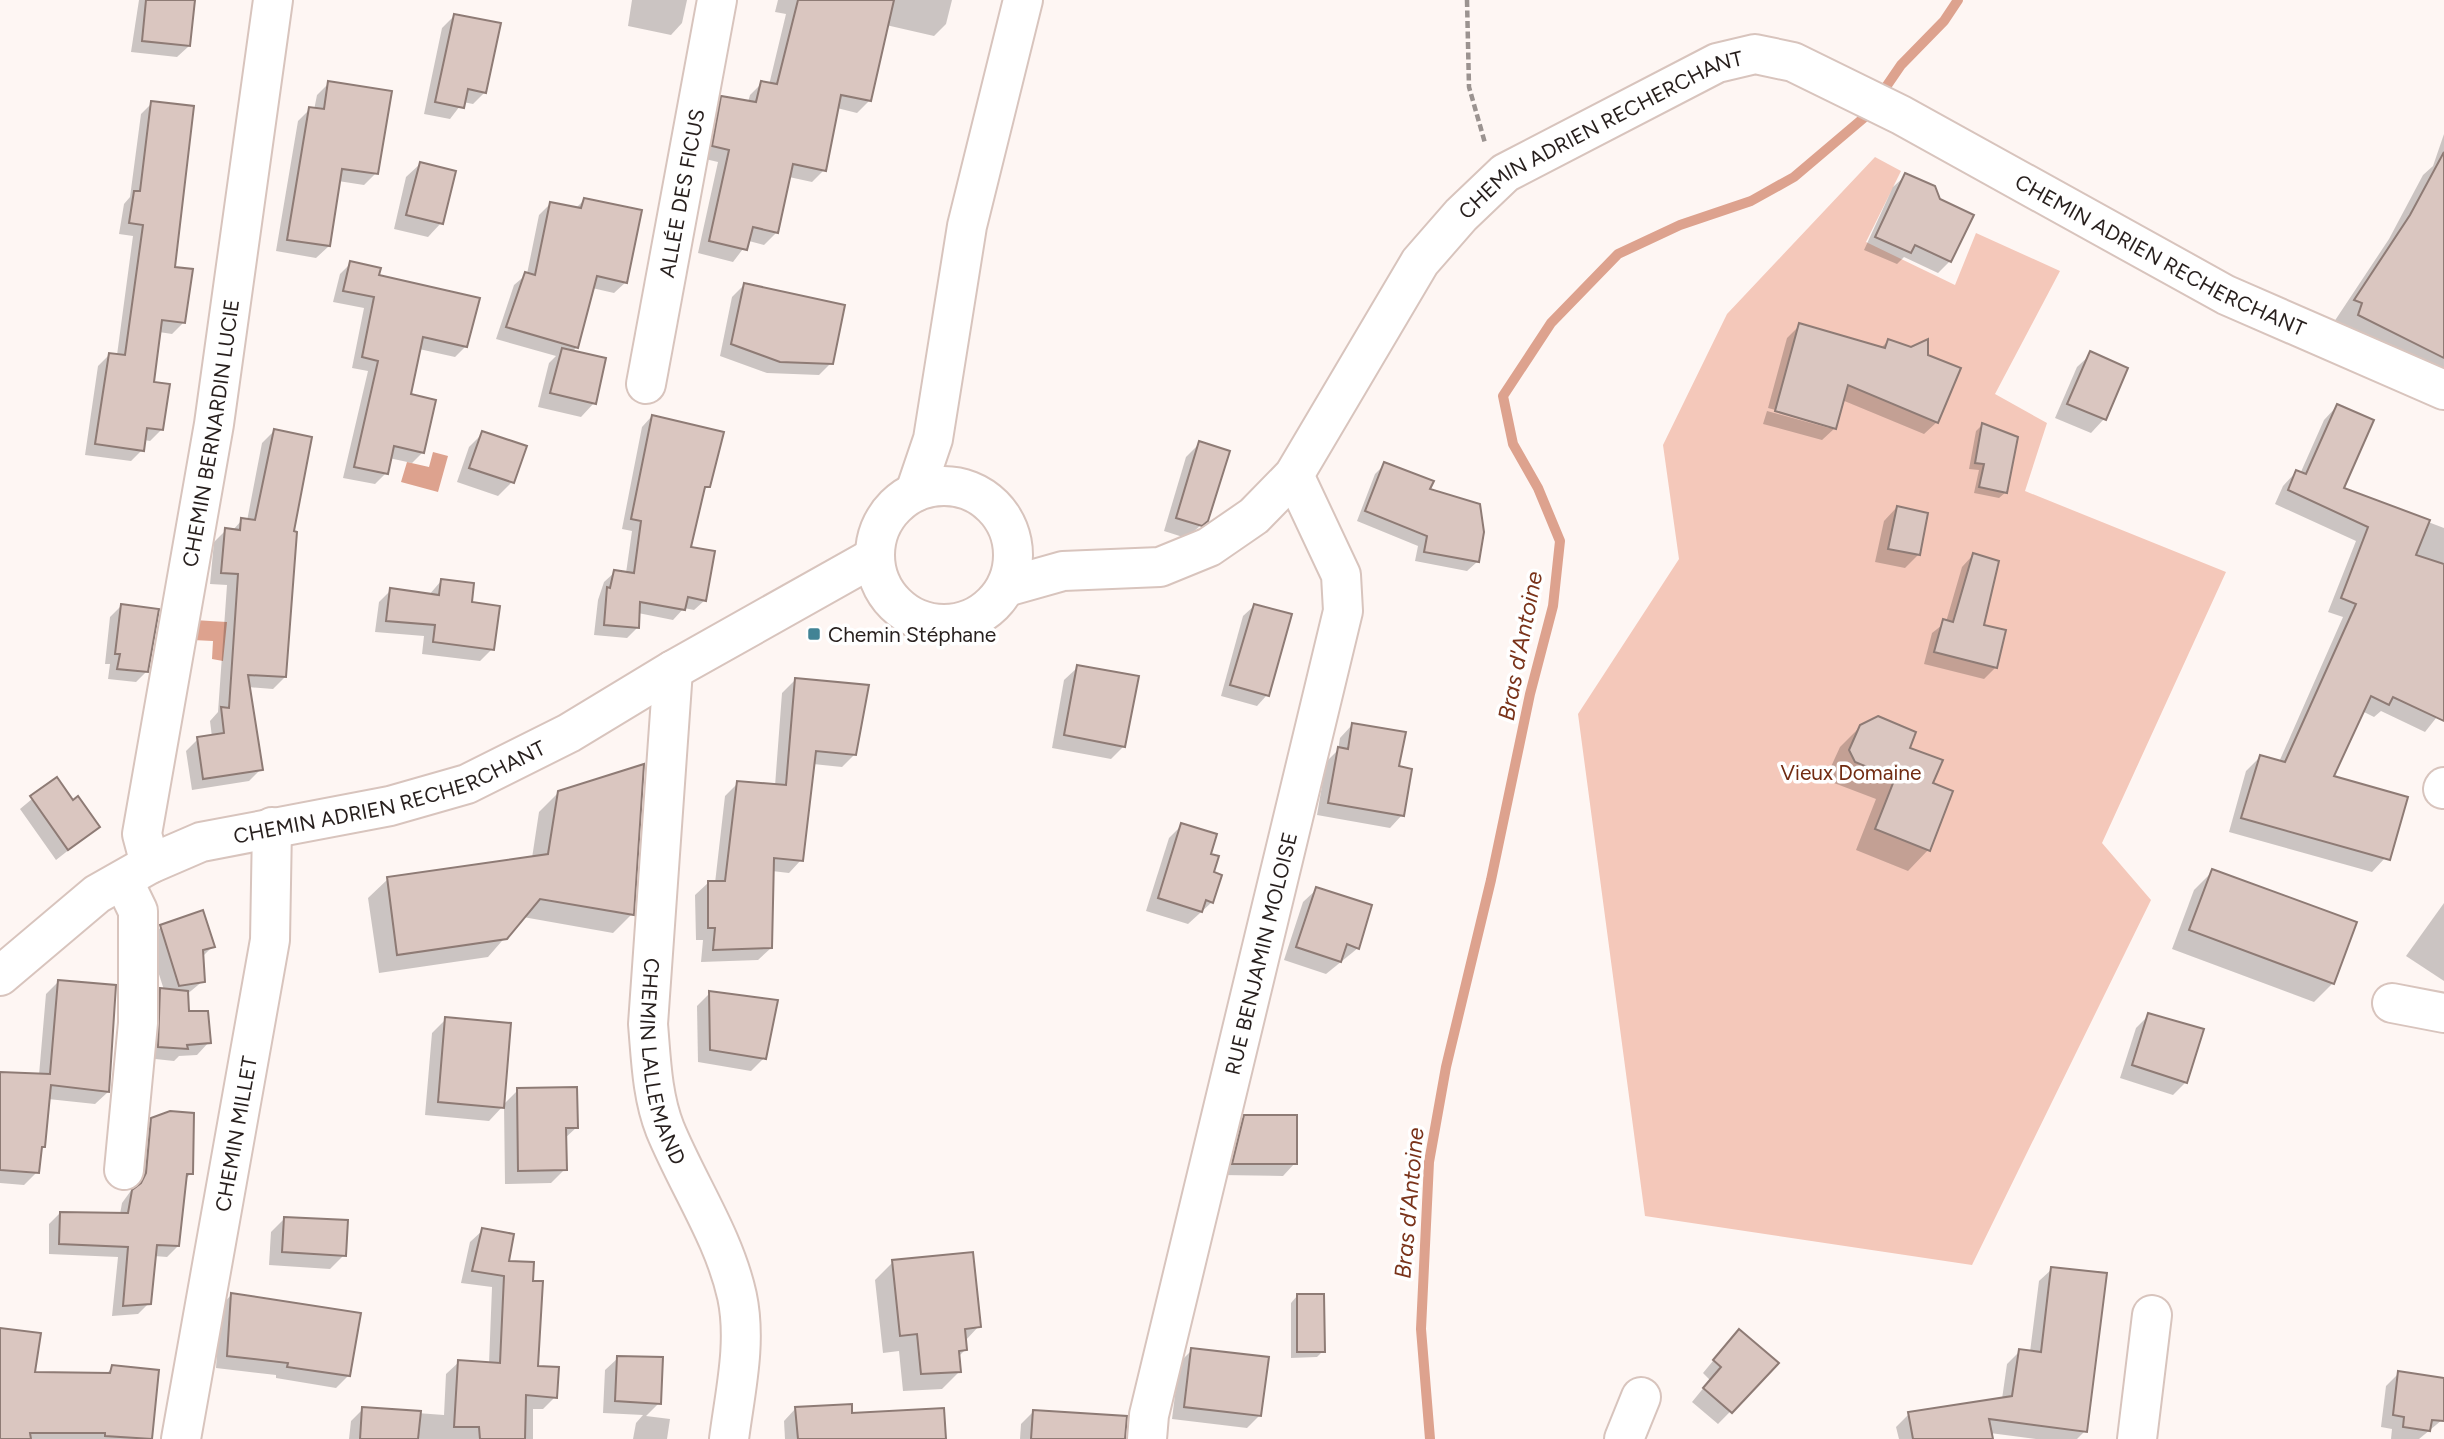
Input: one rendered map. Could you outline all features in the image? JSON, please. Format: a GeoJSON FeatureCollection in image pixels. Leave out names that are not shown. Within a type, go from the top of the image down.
{"type":"FeatureCollection","features":[{"type":"Feature","properties":{"kind":"main road","name":"CHEMIN BERNARDIN LUCIE"},"geometry":{"type":"LineString","coordinates":[[124,1170],[138,1023],[136,872],[215,424],[273,0]]}},
{"type":"Feature","properties":{"kind":"main road","name":"ALLÉE DES FICUS"},"geometry":{"type":"LineString","coordinates":[[646,384],[717,0]]}},
{"type":"Feature","properties":{"kind":"main road"},"geometry":{"type":"LineString","coordinates":[[915,492],[933,439],[967,226],[1023,0]]}},
{"type":"Feature","properties":{"kind":"main road","name":"CHEMIN ADRIEN RECHERCHANT"},"geometry":{"type":"LineString","coordinates":[[1006,587],[1063,571],[1160,567],[1209,547],[1254,516],[1294,475],[1420,262],[1506,173],[1717,63],[1755,54],[1793,62],[1901,115],[2226,295],[2444,390]]}},
{"type":"Feature","properties":{"kind":"main road"},"geometry":{"type":"LineString","coordinates":[[933,439],[960,486]]}},
{"type":"Feature","properties":{"kind":"main road","name":"RUE BENJAMIN MOLOISE"},"geometry":{"type":"LineString","coordinates":[[1147,1439],[1153,1402],[1343,611],[1340,575],[1321,526],[1294,475]]}},
{"type":"Feature","properties":{"kind":"main road"},"geometry":{"type":"LineString","coordinates":[[929,486],[960,486],[977,493],[997,510],[1010,532],[1014,550],[1013,569],[1006,587],[992,605],[973,618],[951,624],[918,618],[890,599],[878,579],[874,556],[877,536],[885,518],[898,502],[929,486]]}},
{"type":"Feature","properties":{"kind":"main road","name":"CHEMIN ADRIEN RECHERCHANT"},"geometry":{"type":"LineString","coordinates":[[1014,550],[1063,571]]}},
{"type":"Feature","properties":{"kind":"main road","name":"CHEMIN ADRIEN RECHERCHANT"},"geometry":{"type":"LineString","coordinates":[[0,976],[97,894],[136,872],[201,842],[390,806],[467,784],[569,733],[673,670],[785,609],[874,556]]}},
{"type":"Feature","properties":{"kind":"main road","name":"CHEMIN ADRIEN RECHERCHANT"},"geometry":{"type":"LineString","coordinates":[[785,609],[841,600],[890,599]]}},
{"type":"Feature","properties":{"kind":"main road","name":"CHEMIN LALLEMAND"},"geometry":{"type":"LineString","coordinates":[[673,670],[648,1024],[652,1079],[664,1127],[723,1251],[737,1296],[742,1337],[729,1439]]}},
{"type":"Feature","properties":{"kind":"main road","name":"CHEMIN MILLET"},"geometry":{"type":"LineString","coordinates":[[181,1439],[270,940],[272,827]]}},
{"type":"Feature","properties":{"kind":"main road"},"geometry":{"type":"LineString","coordinates":[[2392,1003],[2444,1013]]}},
{"type":"Feature","properties":{"kind":"main road"},"geometry":{"type":"LineString","coordinates":[[2137,1439],[2152,1315]]}},
{"type":"Feature","properties":{"kind":"main road"},"geometry":{"type":"LineString","coordinates":[[1624,1439],[1641,1397]]}},
{"type":"Feature","properties":{"kind":"path"},"geometry":{"type":"LineString","coordinates":[[1467,0],[1469,88],[1484,140],[1506,173]]}},
{"type":"Feature","properties":{"kind":"green space","name":"Vieux Domaine"},"geometry":{"type":"Polygon","coordinates":[[[1875,157],[1901,171],[1866,242],[1955,285],[1976,233],[2060,271],[1995,394],[2047,423],[2025,491],[2226,572],[2102,843],[2151,900],[1972,1265],[1645,1216],[1578,714],[1679,559],[1663,445],[1727,314],[1875,157]]]}},
{"type":"Feature","properties":{"kind":"shaded area"},"geometry":{"type":"Polygon","coordinates":[[[433,452],[448,456],[438,492],[401,482],[407,462],[429,467],[433,452]]]}},
{"type":"Feature","properties":{"kind":"shaded area"},"geometry":{"type":"Polygon","coordinates":[[[194,620],[227,622],[223,661],[212,659],[213,641],[193,640],[194,620]]]}},
{"type":"Feature","properties":{"kind":"building"},"geometry":{"type":"Polygon","coordinates":[[[146,0],[195,0],[190,46],[142,41],[146,0]]]}},
{"type":"Feature","properties":{"kind":"building"},"geometry":{"type":"Polygon","coordinates":[[[798,0],[894,0],[871,101],[841,95],[826,171],[793,164],[778,233],[753,227],[747,250],[709,241],[729,150],[712,146],[721,96],[756,102],[761,81],[777,84],[798,0]]]}},
{"type":"Feature","properties":{"kind":"building"},"geometry":{"type":"Polygon","coordinates":[[[454,14],[501,23],[486,93],[468,89],[464,108],[435,102],[454,14]]]}},
{"type":"Feature","properties":{"kind":"building"},"geometry":{"type":"Polygon","coordinates":[[[328,81],[392,91],[378,174],[342,169],[330,246],[287,240],[309,107],[324,109],[328,81]]]}},
{"type":"Feature","properties":{"kind":"building"},"geometry":{"type":"Polygon","coordinates":[[[151,101],[194,106],[175,267],[193,269],[185,323],[162,320],[154,382],[170,384],[163,430],[147,428],[144,451],[95,444],[109,353],[125,355],[143,225],[129,223],[134,191],[140,191],[151,101]]]}},
{"type":"Feature","properties":{"kind":"building"},"geometry":{"type":"Polygon","coordinates":[[[2444,152],[2444,358],[2358,315],[2362,303],[2354,300],[2410,215],[2444,152]]]}},
{"type":"Feature","properties":{"kind":"building"},"geometry":{"type":"Polygon","coordinates":[[[420,162],[456,171],[443,224],[406,215],[420,162]]]}},
{"type":"Feature","properties":{"kind":"building"},"geometry":{"type":"Polygon","coordinates":[[[1905,173],[1935,186],[1940,199],[1974,215],[1951,262],[1915,245],[1911,253],[1875,237],[1905,173]]]}},
{"type":"Feature","properties":{"kind":"building"},"geometry":{"type":"Polygon","coordinates":[[[584,198],[642,210],[627,283],[597,276],[578,348],[506,327],[525,272],[535,275],[550,202],[581,208],[584,198]]]}},
{"type":"Feature","properties":{"kind":"building"},"geometry":{"type":"Polygon","coordinates":[[[350,261],[381,268],[379,275],[480,298],[467,347],[423,337],[411,394],[436,400],[424,453],[394,446],[388,474],[354,467],[378,361],[362,357],[374,297],[343,291],[350,261]]]}},
{"type":"Feature","properties":{"kind":"building"},"geometry":{"type":"Polygon","coordinates":[[[744,283],[845,305],[833,364],[780,362],[731,344],[744,283]]]}},
{"type":"Feature","properties":{"kind":"building"},"geometry":{"type":"Polygon","coordinates":[[[1799,323],[1885,348],[1888,339],[1911,347],[1928,339],[1928,355],[1961,368],[1938,423],[1848,385],[1836,429],[1775,411],[1799,323]]]}},
{"type":"Feature","properties":{"kind":"building"},"geometry":{"type":"Polygon","coordinates":[[[562,348],[606,358],[596,404],[550,393],[562,348]]]}},
{"type":"Feature","properties":{"kind":"building"},"geometry":{"type":"Polygon","coordinates":[[[2090,351],[2128,368],[2106,420],[2067,404],[2090,351]]]}},
{"type":"Feature","properties":{"kind":"building"},"geometry":{"type":"Polygon","coordinates":[[[2337,404],[2374,420],[2344,488],[2430,520],[2416,555],[2444,564],[2444,721],[2393,697],[2389,705],[2371,696],[2334,776],[2408,797],[2390,860],[2241,818],[2260,755],[2285,762],[2356,604],[2341,598],[2368,527],[2288,490],[2296,470],[2306,474],[2337,404]]]}},
{"type":"Feature","properties":{"kind":"building"},"geometry":{"type":"Polygon","coordinates":[[[652,415],[724,432],[710,487],[705,487],[691,547],[715,551],[706,601],[688,597],[685,610],[640,602],[639,628],[604,625],[607,587],[610,588],[614,570],[634,573],[641,521],[631,519],[652,415]]]}},
{"type":"Feature","properties":{"kind":"building"},"geometry":{"type":"Polygon","coordinates":[[[1982,423],[2018,437],[2007,493],[1979,487],[1984,464],[1975,463],[1982,423]]]}},
{"type":"Feature","properties":{"kind":"building"},"geometry":{"type":"Polygon","coordinates":[[[274,429],[312,437],[294,531],[297,532],[286,677],[248,675],[263,770],[203,779],[197,737],[224,733],[221,707],[229,708],[238,574],[221,573],[225,528],[240,530],[241,518],[255,520],[274,429]]]}},
{"type":"Feature","properties":{"kind":"building"},"geometry":{"type":"Polygon","coordinates":[[[482,431],[527,446],[514,483],[469,468],[482,431]]]}},
{"type":"Feature","properties":{"kind":"building"},"geometry":{"type":"Polygon","coordinates":[[[1199,441],[1230,451],[1208,521],[1202,526],[1176,518],[1199,441]]]}},
{"type":"Feature","properties":{"kind":"building"},"geometry":{"type":"Polygon","coordinates":[[[1384,462],[1434,481],[1430,489],[1480,504],[1484,532],[1479,562],[1424,552],[1427,536],[1365,511],[1384,462]]]}},
{"type":"Feature","properties":{"kind":"building"},"geometry":{"type":"Polygon","coordinates":[[[1897,506],[1928,513],[1920,555],[1888,549],[1897,506]]]}},
{"type":"Feature","properties":{"kind":"building"},"geometry":{"type":"Polygon","coordinates":[[[1973,553],[1999,561],[1984,625],[2006,630],[1997,668],[1934,652],[1943,619],[1953,622],[1973,553]]]}},
{"type":"Feature","properties":{"kind":"building"},"geometry":{"type":"Polygon","coordinates":[[[441,579],[474,583],[472,602],[500,606],[494,650],[433,642],[435,625],[386,621],[390,588],[439,595],[441,579]]]}},
{"type":"Feature","properties":{"kind":"building"},"geometry":{"type":"Polygon","coordinates":[[[121,604],[159,609],[148,672],[117,669],[120,654],[115,654],[121,604]]]}},
{"type":"Feature","properties":{"kind":"building"},"geometry":{"type":"Polygon","coordinates":[[[1254,604],[1292,614],[1269,696],[1230,685],[1254,604]]]}},
{"type":"Feature","properties":{"kind":"building"},"geometry":{"type":"Polygon","coordinates":[[[1077,665],[1139,676],[1125,747],[1064,735],[1077,665]]]}},
{"type":"Feature","properties":{"kind":"building"},"geometry":{"type":"Polygon","coordinates":[[[795,678],[869,685],[856,755],[816,751],[803,861],[774,858],[772,948],[713,950],[715,928],[708,928],[708,881],[725,881],[737,781],[786,785],[795,678]]]}},
{"type":"Feature","properties":{"kind":"building"},"geometry":{"type":"Polygon","coordinates":[[[1878,716],[1916,732],[1910,748],[1943,760],[1933,783],[1953,791],[1930,851],[1875,829],[1895,778],[1855,762],[1849,750],[1860,725],[1878,716]]]}},
{"type":"Feature","properties":{"kind":"building"},"geometry":{"type":"Polygon","coordinates":[[[1352,723],[1406,732],[1399,766],[1412,769],[1404,816],[1328,803],[1338,747],[1348,749],[1352,723]]]}},
{"type":"Feature","properties":{"kind":"building"},"geometry":{"type":"Polygon","coordinates":[[[644,764],[634,915],[540,899],[507,939],[397,955],[387,877],[548,854],[558,791],[644,764]]]}},
{"type":"Feature","properties":{"kind":"building"},"geometry":{"type":"Polygon","coordinates":[[[57,777],[73,800],[78,796],[100,827],[68,850],[30,796],[57,777]]]}},
{"type":"Feature","properties":{"kind":"building"},"geometry":{"type":"Polygon","coordinates":[[[1181,823],[1217,834],[1211,854],[1219,856],[1214,872],[1222,875],[1213,903],[1206,900],[1202,912],[1158,898],[1181,823]]]}},
{"type":"Feature","properties":{"kind":"building"},"geometry":{"type":"Polygon","coordinates":[[[2212,869],[2357,922],[2334,984],[2189,930],[2212,869]]]}},
{"type":"Feature","properties":{"kind":"building"},"geometry":{"type":"Polygon","coordinates":[[[1316,887],[1372,905],[1359,949],[1347,944],[1341,962],[1296,947],[1316,887]]]}},
{"type":"Feature","properties":{"kind":"building"},"geometry":{"type":"Polygon","coordinates":[[[203,910],[215,947],[203,950],[205,982],[179,986],[160,925],[203,910]]]}},
{"type":"Feature","properties":{"kind":"building"},"geometry":{"type":"Polygon","coordinates":[[[58,980],[116,985],[109,1092],[51,1085],[45,1147],[42,1147],[39,1173],[0,1170],[0,1072],[50,1074],[58,980]]]}},
{"type":"Feature","properties":{"kind":"building"},"geometry":{"type":"Polygon","coordinates":[[[160,988],[188,991],[189,1011],[208,1011],[211,1043],[187,1045],[188,1049],[158,1047],[160,988]]]}},
{"type":"Feature","properties":{"kind":"building"},"geometry":{"type":"Polygon","coordinates":[[[709,991],[778,1000],[766,1059],[710,1050],[709,991]]]}},
{"type":"Feature","properties":{"kind":"building"},"geometry":{"type":"Polygon","coordinates":[[[2148,1013],[2204,1029],[2187,1083],[2132,1065],[2148,1013]]]}},
{"type":"Feature","properties":{"kind":"building"},"geometry":{"type":"Polygon","coordinates":[[[445,1017],[511,1023],[504,1108],[438,1102],[445,1017]]]}},
{"type":"Feature","properties":{"kind":"building"},"geometry":{"type":"Polygon","coordinates":[[[577,1087],[578,1128],[566,1128],[567,1170],[518,1171],[517,1088],[577,1087]]]}},
{"type":"Feature","properties":{"kind":"building"},"geometry":{"type":"Polygon","coordinates":[[[170,1111],[194,1113],[193,1174],[187,1174],[179,1246],[157,1245],[151,1304],[123,1306],[128,1247],[59,1244],[60,1212],[128,1213],[132,1190],[141,1183],[146,1173],[151,1118],[170,1111]]]}},
{"type":"Feature","properties":{"kind":"building"},"geometry":{"type":"Polygon","coordinates":[[[1244,1115],[1297,1115],[1297,1164],[1232,1164],[1244,1115]]]}},
{"type":"Feature","properties":{"kind":"building"},"geometry":{"type":"Polygon","coordinates":[[[284,1217],[348,1220],[346,1256],[282,1252],[284,1217]]]}},
{"type":"Feature","properties":{"kind":"building"},"geometry":{"type":"Polygon","coordinates":[[[482,1228],[514,1234],[509,1261],[534,1262],[533,1281],[543,1281],[538,1366],[559,1367],[557,1398],[526,1395],[525,1439],[480,1439],[479,1427],[454,1427],[458,1360],[500,1363],[504,1276],[472,1271],[482,1228]]]}},
{"type":"Feature","properties":{"kind":"building"},"geometry":{"type":"Polygon","coordinates":[[[973,1252],[981,1327],[965,1329],[967,1350],[959,1351],[961,1372],[921,1374],[917,1334],[900,1336],[892,1260],[973,1252]]]}},
{"type":"Feature","properties":{"kind":"building"},"geometry":{"type":"Polygon","coordinates":[[[2051,1267],[2107,1273],[2087,1432],[1989,1419],[1993,1439],[1913,1439],[1908,1412],[2012,1396],[2019,1349],[2041,1352],[2051,1267]]]}},
{"type":"Feature","properties":{"kind":"building"},"geometry":{"type":"Polygon","coordinates":[[[231,1293],[361,1313],[350,1376],[287,1367],[288,1363],[227,1356],[231,1293]]]}},
{"type":"Feature","properties":{"kind":"building"},"geometry":{"type":"Polygon","coordinates":[[[1297,1294],[1324,1294],[1325,1352],[1297,1352],[1297,1294]]]}},
{"type":"Feature","properties":{"kind":"building"},"geometry":{"type":"Polygon","coordinates":[[[0,1328],[41,1333],[35,1372],[110,1373],[112,1365],[159,1370],[152,1439],[105,1436],[105,1433],[30,1433],[31,1439],[0,1439],[0,1328]]]}},
{"type":"Feature","properties":{"kind":"building"},"geometry":{"type":"Polygon","coordinates":[[[1739,1329],[1779,1363],[1732,1413],[1703,1388],[1721,1367],[1713,1360],[1739,1329]]]}},
{"type":"Feature","properties":{"kind":"building"},"geometry":{"type":"Polygon","coordinates":[[[1191,1348],[1269,1357],[1261,1416],[1184,1407],[1191,1348]]]}},
{"type":"Feature","properties":{"kind":"building"},"geometry":{"type":"Polygon","coordinates":[[[617,1356],[663,1357],[661,1404],[615,1401],[617,1356]]]}},
{"type":"Feature","properties":{"kind":"building"},"geometry":{"type":"Polygon","coordinates":[[[2398,1371],[2444,1378],[2444,1421],[2432,1420],[2430,1431],[2403,1427],[2404,1417],[2393,1415],[2398,1371]]]}},
{"type":"Feature","properties":{"kind":"building"},"geometry":{"type":"Polygon","coordinates":[[[852,1404],[852,1413],[944,1408],[946,1439],[798,1439],[795,1407],[852,1404]]]}},
{"type":"Feature","properties":{"kind":"building"},"geometry":{"type":"Polygon","coordinates":[[[362,1407],[421,1411],[418,1439],[360,1439],[362,1407]]]}},
{"type":"Feature","properties":{"kind":"building"},"geometry":{"type":"Polygon","coordinates":[[[1033,1410],[1127,1416],[1125,1439],[1031,1439],[1033,1410]]]}},
{"type":"Feature","properties":{"kind":"waterway","name":"Bras d'Antoine"},"geometry":{"type":"LineString","coordinates":[[1430,1439],[1421,1329],[1429,1162],[1446,1067],[1491,880],[1530,694],[1553,606],[1560,541],[1538,488],[1513,444],[1503,396],[1551,323],[1618,254],[1680,225],[1751,201],[1794,177],[1866,116],[1901,65],[1944,21],[1958,0]]}},
{"type":"Feature","properties":{"kind":"place","name":"Chemin Stéphane"},"geometry":{"type":"Point","coordinates":[814,634]}}]}
